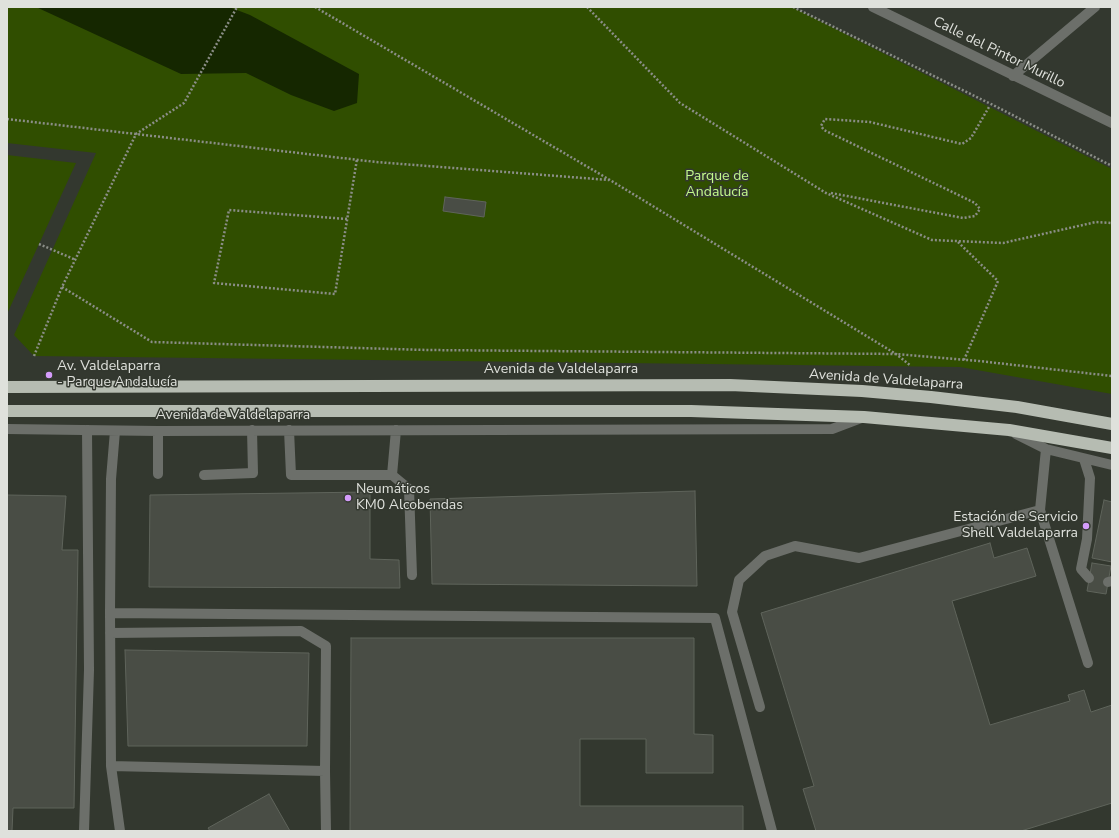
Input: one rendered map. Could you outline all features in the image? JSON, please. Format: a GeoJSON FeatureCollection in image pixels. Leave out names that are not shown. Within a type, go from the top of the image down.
{"type":"FeatureCollection","features":[{"type":"Feature","properties":{"kind":"highway","name":"Avenida de Valdelaparra"},"geometry":{"type":"LineString","coordinates":[[7,387],[730,385],[862,391],[930,397],[1016,407],[1112,424]]}},
{"type":"Feature","properties":{"kind":"highway","name":"Avenida de Valdelaparra"},"geometry":{"type":"LineString","coordinates":[[7,411],[690,411],[864,417],[1009,430],[1112,448]]}},
{"type":"Feature","properties":{"kind":"street","name":"Calle del Pintor Murillo"},"geometry":{"type":"LineString","coordinates":[[873,7],[1112,123]]}},
{"type":"Feature","properties":{"kind":"street"},"geometry":{"type":"LineString","coordinates":[[1013,76],[1095,7]]}},
{"type":"Feature","properties":{"kind":"street","name":"Avenida de Valdelaparra"},"geometry":{"type":"LineString","coordinates":[[7,429],[158,431],[832,429],[864,417]]}},
{"type":"Feature","properties":{"kind":"street"},"geometry":{"type":"LineString","coordinates":[[84,831],[89,670],[87,430]]}},
{"type":"Feature","properties":{"kind":"street"},"geometry":{"type":"LineString","coordinates":[[204,475],[253,473],[252,430]]}},
{"type":"Feature","properties":{"kind":"street"},"geometry":{"type":"LineString","coordinates":[[289,430],[291,475],[392,475],[409,489],[412,575]]}},
{"type":"Feature","properties":{"kind":"street"},"geometry":{"type":"LineString","coordinates":[[392,475],[396,430]]}},
{"type":"Feature","properties":{"kind":"street","name":"Avenida de Valdelaparra"},"geometry":{"type":"LineString","coordinates":[[1009,430],[1046,449],[1112,465]]}},
{"type":"Feature","properties":{"kind":"street"},"geometry":{"type":"LineString","coordinates":[[115,431],[112,479],[110,613],[111,766],[120,831]]}},
{"type":"Feature","properties":{"kind":"street"},"geometry":{"type":"LineString","coordinates":[[158,431],[158,474]]}},
{"type":"Feature","properties":{"kind":"street"},"geometry":{"type":"LineString","coordinates":[[1046,449],[1040,510],[1088,663]]}},
{"type":"Feature","properties":{"kind":"street"},"geometry":{"type":"LineString","coordinates":[[1084,459],[1090,478],[1087,539],[1082,569],[1089,578]]}},
{"type":"Feature","properties":{"kind":"street"},"geometry":{"type":"LineString","coordinates":[[760,707],[732,612],[739,580],[765,556],[795,546],[860,558],[1040,510]]}},
{"type":"Feature","properties":{"kind":"street"},"geometry":{"type":"LineString","coordinates":[[110,613],[715,618],[772,831]]}},
{"type":"Feature","properties":{"kind":"street"},"geometry":{"type":"LineString","coordinates":[[110,633],[301,631],[326,646],[326,831]]}},
{"type":"Feature","properties":{"kind":"street"},"geometry":{"type":"LineString","coordinates":[[111,766],[325,771]]}},
{"type":"Feature","properties":{"kind":"path"},"geometry":{"type":"LineString","coordinates":[[34,356],[62,288],[136,134],[184,103],[238,7]]}},
{"type":"Feature","properties":{"kind":"path"},"geometry":{"type":"LineString","coordinates":[[315,7],[610,180],[896,354],[911,366]]}},
{"type":"Feature","properties":{"kind":"path"},"geometry":{"type":"LineString","coordinates":[[587,7],[680,103],[826,193],[932,240],[1003,244],[1096,222],[1112,223]]}},
{"type":"Feature","properties":{"kind":"path"},"geometry":{"type":"LineString","coordinates":[[793,7],[993,104],[1112,166]]}},
{"type":"Feature","properties":{"kind":"path"},"geometry":{"type":"LineString","coordinates":[[826,193],[963,218],[975,216],[980,209],[975,204],[824,130],[821,126],[825,119],[870,122],[962,144],[971,138],[989,107]]}},
{"type":"Feature","properties":{"kind":"path"},"geometry":{"type":"LineString","coordinates":[[7,119],[357,159],[610,180]]}},
{"type":"Feature","properties":{"kind":"path"},"geometry":{"type":"LineString","coordinates":[[347,219],[229,210],[214,283],[335,294],[357,159]]}},
{"type":"Feature","properties":{"kind":"path"},"geometry":{"type":"LineString","coordinates":[[958,241],[998,281],[964,360]]}},
{"type":"Feature","properties":{"kind":"path"},"geometry":{"type":"LineString","coordinates":[[39,244],[76,260]]}},
{"type":"Feature","properties":{"kind":"path"},"geometry":{"type":"LineString","coordinates":[[62,288],[152,342],[427,350],[896,354],[1112,376]]}},
{"type":"Feature","properties":{"kind":"green space","name":"Parque de Andalucía"},"geometry":{"type":"Polygon","coordinates":[[[7,7],[792,7],[1112,169],[1112,394],[960,367],[34,356],[14,335],[96,153],[7,143],[7,7]]]}},
{"type":"Feature","properties":{"kind":"green space"},"geometry":{"type":"Polygon","coordinates":[[[7,155],[76,163],[7,314],[7,155]]]}},
{"type":"Feature","properties":{"kind":"shaded area"},"geometry":{"type":"Polygon","coordinates":[[[36,7],[229,7],[250,15],[359,74],[357,103],[334,111],[291,95],[246,73],[181,74],[36,7]]]}},
{"type":"Feature","properties":{"kind":"building"},"geometry":{"type":"Polygon","coordinates":[[[445,197],[486,202],[484,217],[443,211],[445,197]]]}},
{"type":"Feature","properties":{"kind":"building"},"geometry":{"type":"Polygon","coordinates":[[[695,491],[697,586],[432,584],[430,499],[695,491]]]}},
{"type":"Feature","properties":{"kind":"building"},"geometry":{"type":"Polygon","coordinates":[[[370,492],[370,559],[399,560],[400,588],[149,587],[150,495],[370,492]]]}},
{"type":"Feature","properties":{"kind":"building"},"geometry":{"type":"Polygon","coordinates":[[[7,495],[66,496],[62,550],[78,550],[74,808],[13,808],[12,831],[7,831],[7,495]]]}},
{"type":"Feature","properties":{"kind":"building"},"geometry":{"type":"Polygon","coordinates":[[[1104,500],[1112,502],[1112,562],[1092,558],[1104,500]]]}},
{"type":"Feature","properties":{"kind":"building"},"geometry":{"type":"Polygon","coordinates":[[[990,543],[994,558],[1027,548],[1036,576],[952,601],[990,725],[1070,701],[1068,695],[1084,690],[1091,712],[1112,705],[1112,803],[1021,831],[816,831],[803,789],[814,786],[761,613],[990,543]]]}},
{"type":"Feature","properties":{"kind":"building"},"geometry":{"type":"Polygon","coordinates":[[[1092,563],[1111,566],[1106,594],[1087,591],[1092,563]]]}},
{"type":"Feature","properties":{"kind":"building"},"geometry":{"type":"Polygon","coordinates":[[[351,638],[694,638],[694,734],[713,735],[713,773],[646,773],[646,739],[580,739],[580,806],[743,806],[743,831],[350,831],[351,638]]]}},
{"type":"Feature","properties":{"kind":"building"},"geometry":{"type":"Polygon","coordinates":[[[125,650],[309,653],[307,746],[128,746],[125,650]]]}},
{"type":"Feature","properties":{"kind":"building"},"geometry":{"type":"Polygon","coordinates":[[[269,794],[290,831],[210,831],[208,828],[269,794]]]}},
{"type":"Feature","properties":{"kind":"place","name":"Av. Valdelaparra - Parque Andalucía"},"geometry":{"type":"Point","coordinates":[49,375]}},
{"type":"Feature","properties":{"kind":"place","name":"Neumáticos KM0 Alcobendas"},"geometry":{"type":"Point","coordinates":[348,498]}},
{"type":"Feature","properties":{"kind":"place","name":"Estación de Servicio Shell Valdelaparra"},"geometry":{"type":"Point","coordinates":[1086,526]}}]}
